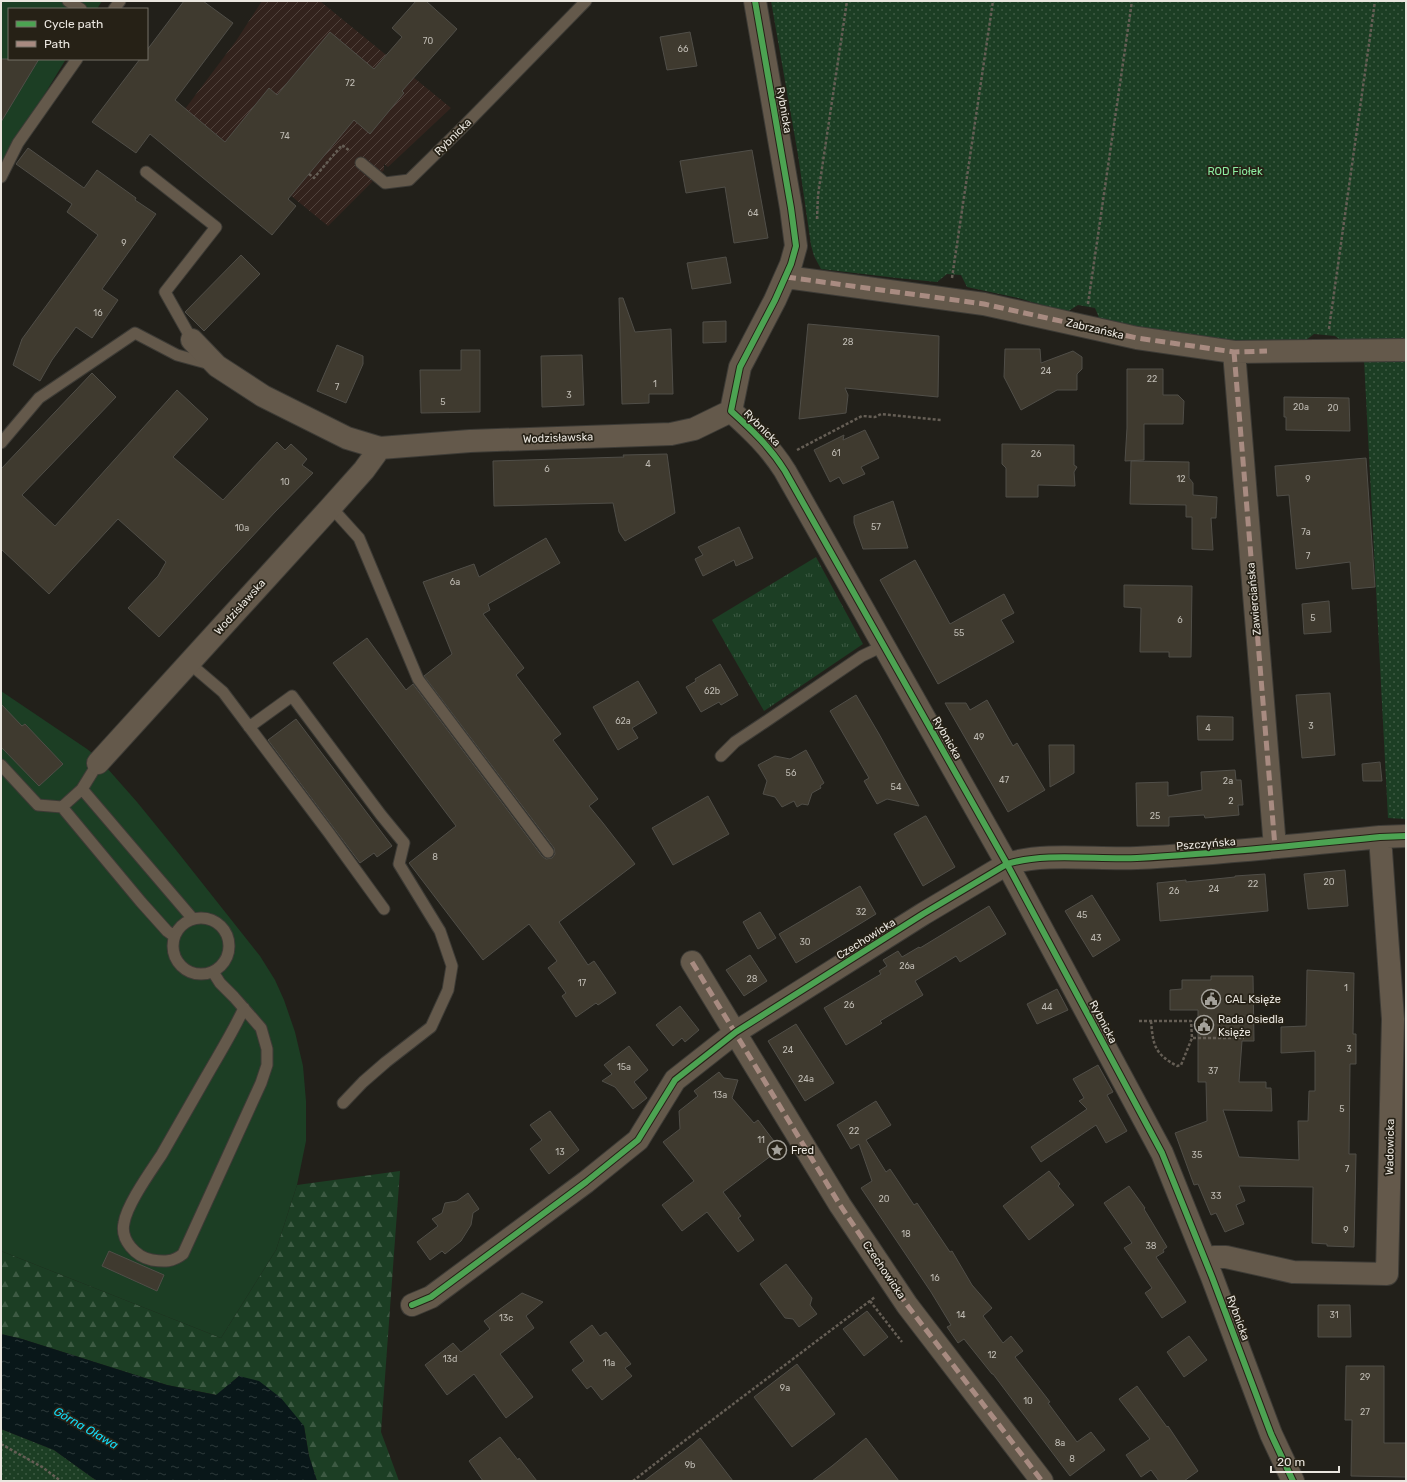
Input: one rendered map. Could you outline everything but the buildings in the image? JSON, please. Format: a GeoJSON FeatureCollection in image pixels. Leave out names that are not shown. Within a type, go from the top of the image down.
{"type":"FeatureCollection","features":[{"type":"Feature","properties":{"kind":"street","name":"Rybnicka"},"geometry":{"type":"LineString","coordinates":[[755,1],[791,208],[796,246],[791,264],[775,300],[740,367],[731,411],[764,442],[775,455],[1007,864],[1162,1153],[1206,1260],[1271,1434],[1293,1481]]}},
{"type":"Feature","properties":{"kind":"street","name":"Zabrzańska"},"geometry":{"type":"LineString","coordinates":[[786,276],[984,304],[1137,338],[1234,352],[1406,350]]}},
{"type":"Feature","properties":{"kind":"street","name":"Wodzisławska"},"geometry":{"type":"LineString","coordinates":[[192,340],[217,366],[262,396],[347,438],[380,448],[470,441],[671,434],[694,430],[731,411]]}},
{"type":"Feature","properties":{"kind":"street","name":"Zawierciańska"},"geometry":{"type":"LineString","coordinates":[[1234,352],[1274,847]]}},
{"type":"Feature","properties":{"kind":"street","name":"Wodzisławska"},"geometry":{"type":"LineString","coordinates":[[98,763],[331,507],[364,470],[380,448]]}},
{"type":"Feature","properties":{"kind":"street","name":"Pszczyńska"},"geometry":{"type":"LineString","coordinates":[[1007,864],[1016,861],[1041,858],[1135,858],[1194,855],[1380,837],[1406,836]]}},
{"type":"Feature","properties":{"kind":"street","name":"Wadowicka"},"geometry":{"type":"LineString","coordinates":[[1206,1260],[1214,1257],[1226,1257],[1293,1272],[1387,1274],[1393,1019],[1380,837]]}},
{"type":"Feature","properties":{"kind":"street","name":"Czechowicka"},"geometry":{"type":"LineString","coordinates":[[1007,864],[923,914],[736,1032],[840,1205],[907,1305],[1042,1481]]}},
{"type":"Feature","properties":{"kind":"street"},"geometry":{"type":"LineString","coordinates":[[412,1305],[431,1297],[586,1182],[638,1140],[675,1080],[736,1032],[692,962]]}},
{"type":"Feature","properties":{"kind":"lane"},"geometry":{"type":"LineString","coordinates":[[68,1],[79,8]]}},
{"type":"Feature","properties":{"kind":"lane","name":"Rybnicka"},"geometry":{"type":"LineString","coordinates":[[361,163],[384,183],[409,180],[467,124],[586,1]]}},
{"type":"Feature","properties":{"kind":"lane"},"geometry":{"type":"LineString","coordinates":[[1,177],[18,143],[76,60]]}},
{"type":"Feature","properties":{"kind":"lane"},"geometry":{"type":"LineString","coordinates":[[146,172],[216,227],[165,292],[192,340]]}},
{"type":"Feature","properties":{"kind":"lane"},"geometry":{"type":"LineString","coordinates":[[1,444],[39,398],[134,333],[177,355],[217,366]]}},
{"type":"Feature","properties":{"kind":"lane"},"geometry":{"type":"LineString","coordinates":[[331,507],[359,538],[418,680],[548,852]]}},
{"type":"Feature","properties":{"kind":"lane"},"geometry":{"type":"LineString","coordinates":[[721,756],[735,742],[862,656],[883,646]]}},
{"type":"Feature","properties":{"kind":"lane"},"geometry":{"type":"LineString","coordinates":[[189,663],[223,692],[384,909]]}},
{"type":"Feature","properties":{"kind":"lane"},"geometry":{"type":"LineString","coordinates":[[250,728],[292,696],[381,816],[404,843],[400,864],[440,931],[452,966],[448,990],[431,1026],[363,1082],[343,1103]]}},
{"type":"Feature","properties":{"kind":"lane"},"geometry":{"type":"LineString","coordinates":[[62,807],[82,789],[98,763]]}},
{"type":"Feature","properties":{"kind":"lane"},"geometry":{"type":"LineString","coordinates":[[1,765],[38,805],[62,807],[141,902],[167,931],[174,936]]}},
{"type":"Feature","properties":{"kind":"lane"},"geometry":{"type":"LineString","coordinates":[[82,789],[193,919]]}},
{"type":"Feature","properties":{"kind":"lane"},"geometry":{"type":"LineString","coordinates":[[206,918],[214,921],[222,928],[228,938],[228,953],[226,960],[214,972],[200,975],[194,974],[184,969],[176,960],[173,953],[174,936],[178,928],[193,919],[206,918]]}},
{"type":"Feature","properties":{"kind":"lane"},"geometry":{"type":"LineString","coordinates":[[214,972],[220,983],[244,1008],[261,1028],[268,1049],[267,1065],[261,1083],[183,1254],[176,1259],[163,1262],[148,1259],[134,1251],[127,1242],[124,1234],[123,1223],[130,1207],[234,1031],[244,1008]]}},
{"type":"Feature","properties":{"kind":"path"},"geometry":{"type":"LineString","coordinates":[[812,221],[817,220],[818,195],[847,1]]}},
{"type":"Feature","properties":{"kind":"path"},"geometry":{"type":"LineString","coordinates":[[953,274],[993,1]]}},
{"type":"Feature","properties":{"kind":"path"},"geometry":{"type":"LineString","coordinates":[[1087,307],[1132,1]]}},
{"type":"Feature","properties":{"kind":"path"},"geometry":{"type":"LineString","coordinates":[[1328,335],[1375,1]]}},
{"type":"Feature","properties":{"kind":"path"},"geometry":{"type":"LineString","coordinates":[[309,174],[314,178],[342,145],[361,163]]}},
{"type":"Feature","properties":{"kind":"path"},"geometry":{"type":"LineString","coordinates":[[811,443],[862,416],[875,417],[881,414],[941,420]]}},
{"type":"Feature","properties":{"kind":"path"},"geometry":{"type":"LineString","coordinates":[[1139,1021],[1151,1021],[1191,1021],[1192,1038],[1182,1065],[1177,1066],[1161,1055],[1156,1049],[1152,1039],[1151,1021]]}},
{"type":"Feature","properties":{"kind":"path"},"geometry":{"type":"LineString","coordinates":[[1192,1038],[1244,1038]]}},
{"type":"Feature","properties":{"kind":"path"},"geometry":{"type":"LineString","coordinates":[[634,1481],[679,1444],[874,1298]]}},
{"type":"Feature","properties":{"kind":"path"},"geometry":{"type":"LineString","coordinates":[[870,1301],[902,1342]]}},
{"type":"Feature","properties":{"kind":"path"},"geometry":{"type":"LineString","coordinates":[[1,1444],[42,1467],[61,1481]]}},
{"type":"Feature","properties":{"kind":"shaded area"},"geometry":{"type":"Polygon","coordinates":[[[262,1],[320,1],[451,108],[388,167],[384,164],[384,170],[328,226],[185,109],[236,41],[262,1]]]}},
{"type":"Feature","properties":{"kind":"green space"},"geometry":{"type":"Polygon","coordinates":[[[1,1],[102,1],[98,8],[8,8],[8,60],[65,60],[1,166],[1,1]]]}},
{"type":"Feature","properties":{"kind":"green space","name":"ROD Fiołek"},"geometry":{"type":"Polygon","coordinates":[[[771,1],[1406,1],[1406,341],[1342,341],[1335,336],[1314,334],[1306,340],[1225,341],[1100,320],[1095,308],[1078,305],[1067,312],[1018,298],[967,287],[961,275],[947,274],[937,282],[821,269],[814,256],[811,245],[798,155],[771,1]]]}},
{"type":"Feature","properties":{"kind":"green space"},"geometry":{"type":"Polygon","coordinates":[[[1364,360],[1406,360],[1406,819],[1388,818],[1364,360]]]}},
{"type":"Feature","properties":{"kind":"green space"},"geometry":{"type":"Polygon","coordinates":[[[816,557],[863,644],[764,711],[712,620],[816,557]]]}},
{"type":"Feature","properties":{"kind":"green space"},"geometry":{"type":"Polygon","coordinates":[[[1,691],[92,753],[90,756],[107,768],[137,802],[260,956],[275,980],[284,1000],[295,1032],[303,1066],[306,1101],[306,1141],[297,1185],[276,1250],[221,1338],[1,1251],[1,691]]]}},
{"type":"Feature","properties":{"kind":"green space"},"geometry":{"type":"Polygon","coordinates":[[[400,1171],[381,1432],[399,1481],[317,1481],[309,1456],[304,1426],[239,1376],[217,1395],[167,1385],[22,1339],[1,1334],[1,1251],[221,1338],[276,1250],[297,1185],[400,1171]]]}},
{"type":"Feature","properties":{"kind":"green space"},"geometry":{"type":"Polygon","coordinates":[[[1,1429],[54,1450],[97,1481],[1,1481],[1,1429]]]}},
{"type":"Feature","properties":{"kind":"water","name":"Górna Oława"},"geometry":{"type":"Polygon","coordinates":[[[1,1334],[22,1339],[167,1385],[216,1395],[239,1376],[259,1381],[281,1398],[304,1426],[309,1456],[317,1481],[97,1481],[54,1450],[1,1429],[1,1334]]]}},
{"type":"Feature","properties":{"kind":"marked path"},"geometry":{"type":"LineString","coordinates":[[786,277],[984,304],[1137,338],[1234,352],[1267,351]]}},
{"type":"Feature","properties":{"kind":"marked path"},"geometry":{"type":"LineString","coordinates":[[1234,352],[1275,847]]}},
{"type":"Feature","properties":{"kind":"marked path"},"geometry":{"type":"LineString","coordinates":[[692,962],[840,1205],[907,1305],[1042,1481]]}},
{"type":"Feature","properties":{"kind":"cycle path"},"geometry":{"type":"LineString","coordinates":[[755,1],[791,208],[796,246],[791,264],[775,300],[740,367],[731,411],[760,439],[785,471],[1007,864],[1162,1153],[1212,1277],[1271,1434],[1293,1481]]}},
{"type":"Feature","properties":{"kind":"cycle path"},"geometry":{"type":"LineString","coordinates":[[412,1305],[431,1297],[586,1182],[638,1140],[675,1080],[736,1032],[923,914],[1007,864],[1038,858],[1137,858],[1406,836]]}},
{"type":"Feature","properties":{"kind":"place","name":"CAL Księże"},"geometry":{"type":"Point","coordinates":[1211,999]}},
{"type":"Feature","properties":{"kind":"place","name":"Rada Osiedla Księże"},"geometry":{"type":"Point","coordinates":[1204,1025]}},
{"type":"Feature","properties":{"kind":"place","name":"Fred"},"geometry":{"type":"Point","coordinates":[777,1150]}}]}
